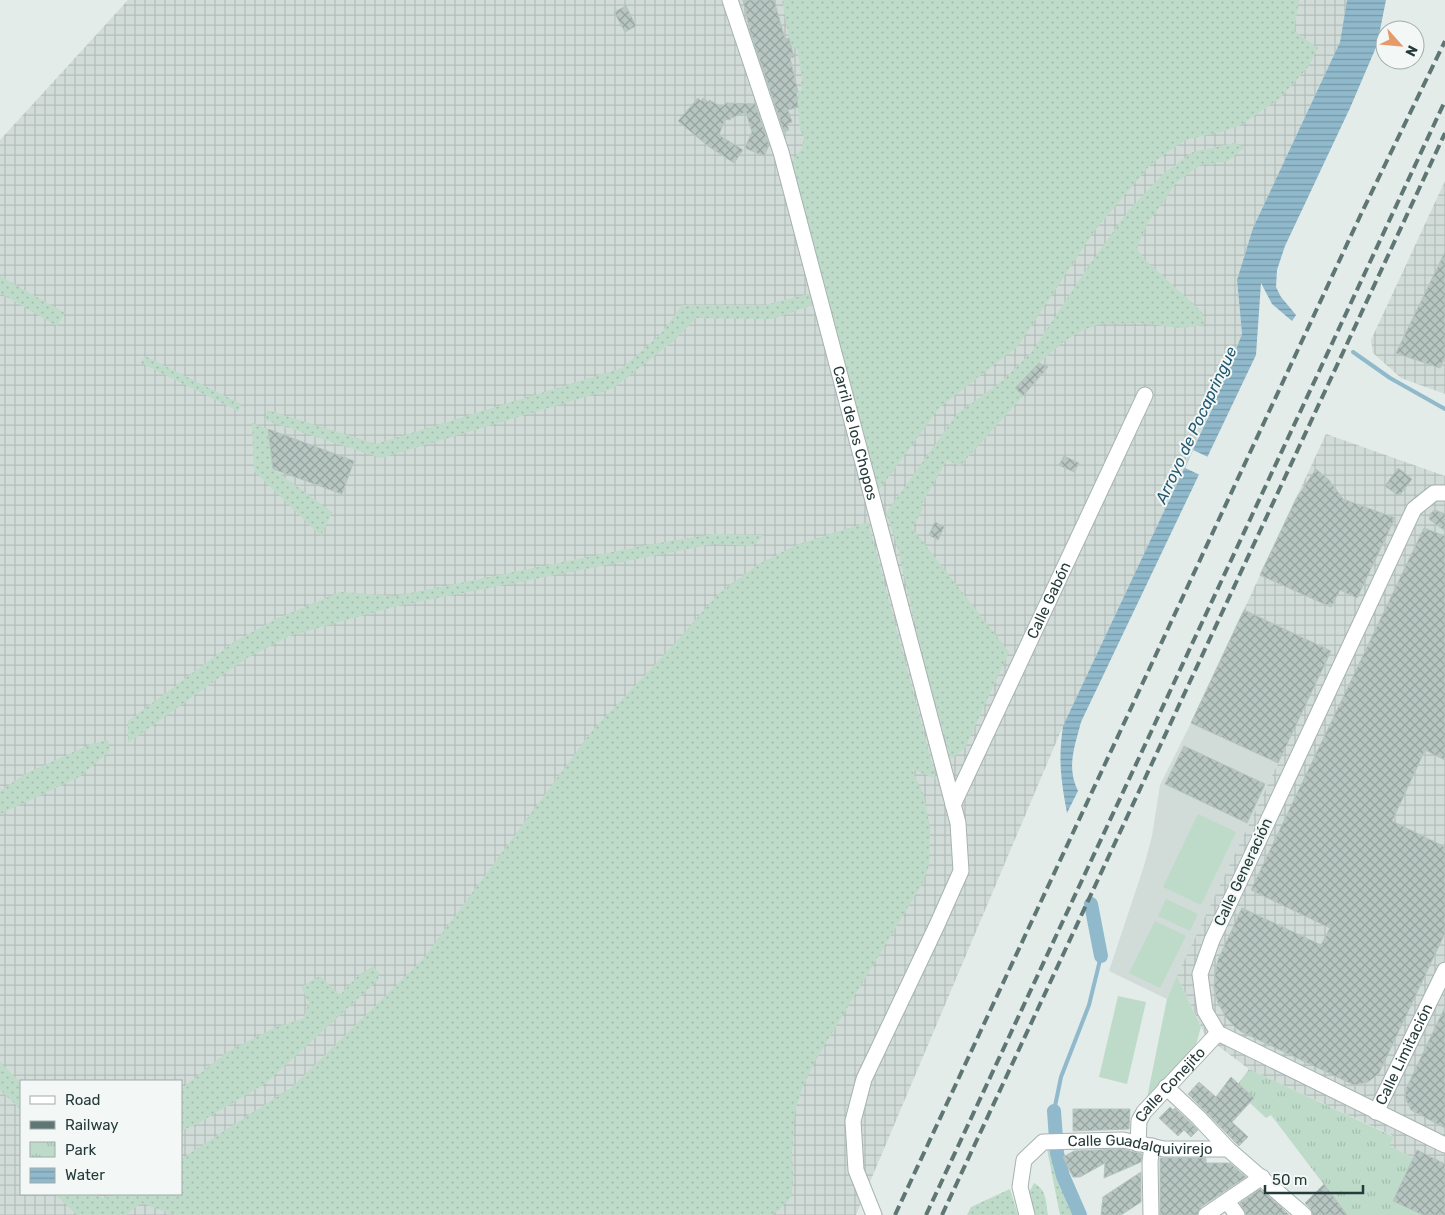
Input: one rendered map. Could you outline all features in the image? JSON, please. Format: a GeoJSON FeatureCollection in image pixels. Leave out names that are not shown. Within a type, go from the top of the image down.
{"type":"FeatureCollection","features":[{"type":"Feature","properties":{"kind":"street","name":"Carril de los Chopos"},"geometry":{"type":"LineString","coordinates":[[730,0],[781,152],[958,823],[961,871],[864,1080],[853,1121],[856,1170],[872,1212]]}},
{"type":"Feature","properties":{"kind":"street","name":"Calle Gabón"},"geometry":{"type":"LineString","coordinates":[[953,805],[1145,395]]}},
{"type":"Feature","properties":{"kind":"street","name":"Calle Generación"},"geometry":{"type":"LineString","coordinates":[[1218,1033],[1205,1011],[1200,974],[1212,940],[1414,509],[1439,493]]}},
{"type":"Feature","properties":{"kind":"street","name":"Calle Limitación"},"geometry":{"type":"LineString","coordinates":[[1376,1112],[1440,996],[1445,970]]}},
{"type":"Feature","properties":{"kind":"street","name":"Calle Conejito"},"geometry":{"type":"LineString","coordinates":[[1150,1215],[1150,1162],[1139,1121],[1144,1112],[1166,1087],[1218,1033]]}},
{"type":"Feature","properties":{"kind":"street"},"geometry":{"type":"LineString","coordinates":[[1218,1033],[1445,1145]]}},
{"type":"Feature","properties":{"kind":"street"},"geometry":{"type":"LineString","coordinates":[[1166,1087],[1228,1148]]}},
{"type":"Feature","properties":{"kind":"street","name":"Calle Guadalquivirejo"},"geometry":{"type":"LineString","coordinates":[[1027,1215],[1020,1187],[1024,1160],[1052,1141],[1123,1140],[1164,1149],[1228,1148],[1304,1215]]}},
{"type":"Feature","properties":{"kind":"street"},"geometry":{"type":"LineString","coordinates":[[1206,1215],[1262,1178]]}},
{"type":"Feature","properties":{"kind":"street"},"geometry":{"type":"LineString","coordinates":[[1227,1201],[1236,1215]]}},
{"type":"Feature","properties":{"kind":"shaded area"},"geometry":{"type":"Polygon","coordinates":[[[128,0],[1347,0],[1340,42],[1253,228],[1237,280],[1242,334],[1214,405],[1063,726],[856,1215],[0,1215],[0,140],[128,0]]]}},
{"type":"Feature","properties":{"kind":"shaded area"},"geometry":{"type":"Polygon","coordinates":[[[1445,181],[1445,394],[1401,378],[1373,353],[1371,340],[1445,181]]]}},
{"type":"Feature","properties":{"kind":"shaded area"},"geometry":{"type":"Polygon","coordinates":[[[1326,434],[1445,476],[1445,1215],[1423,1215],[1393,1201],[1413,1158],[1389,1146],[1393,1136],[1249,1069],[1206,1037],[1177,976],[1278,763],[1191,723],[1326,434]]]}},
{"type":"Feature","properties":{"kind":"shaded area"},"geometry":{"type":"Polygon","coordinates":[[[1191,723],[1278,763],[1167,999],[1109,971],[1144,866],[1152,836],[1160,785],[1191,723]]]}},
{"type":"Feature","properties":{"kind":"green space"},"geometry":{"type":"Polygon","coordinates":[[[782,0],[1299,0],[1294,31],[1318,48],[1308,67],[1280,98],[1241,125],[1221,132],[1185,140],[1151,164],[1095,230],[1018,346],[940,407],[879,490],[790,164],[802,148],[804,136],[800,130],[796,92],[802,90],[802,79],[797,47],[791,48],[782,0]]]}},
{"type":"Feature","properties":{"kind":"green space"},"geometry":{"type":"Polygon","coordinates":[[[1234,143],[1245,147],[1228,161],[1200,165],[1177,182],[1147,224],[1137,248],[1144,259],[1202,312],[1204,325],[1181,328],[1139,323],[1100,324],[1083,330],[1063,342],[1015,388],[1023,396],[960,466],[947,460],[921,505],[923,509],[912,528],[1009,652],[965,748],[951,759],[923,658],[896,541],[886,513],[957,414],[1002,381],[1031,353],[1128,211],[1164,173],[1193,152],[1234,143]]]}},
{"type":"Feature","properties":{"kind":"green space"},"geometry":{"type":"Polygon","coordinates":[[[0,276],[65,313],[57,326],[0,293],[0,276]]]}},
{"type":"Feature","properties":{"kind":"green space"},"geometry":{"type":"Polygon","coordinates":[[[812,293],[816,304],[772,319],[696,318],[671,343],[612,389],[381,458],[265,420],[267,410],[376,444],[622,368],[660,335],[682,305],[765,305],[812,293]]]}},
{"type":"Feature","properties":{"kind":"green space"},"geometry":{"type":"Polygon","coordinates":[[[145,356],[241,404],[238,411],[141,363],[145,356]]]}},
{"type":"Feature","properties":{"kind":"green space"},"geometry":{"type":"Polygon","coordinates":[[[252,423],[268,429],[273,469],[332,512],[321,536],[254,471],[252,423]]]}},
{"type":"Feature","properties":{"kind":"green space"},"geometry":{"type":"Polygon","coordinates":[[[868,522],[936,779],[912,769],[924,796],[930,828],[929,866],[922,884],[815,1061],[802,1089],[795,1111],[791,1197],[779,1210],[771,1215],[174,1215],[141,1203],[126,1215],[77,1215],[56,1195],[97,1195],[103,1198],[114,1195],[182,1195],[182,1158],[292,1087],[423,959],[592,731],[677,641],[718,594],[757,565],[796,545],[868,522]]]}},
{"type":"Feature","properties":{"kind":"green space"},"geometry":{"type":"Polygon","coordinates":[[[713,534],[763,535],[753,546],[713,544],[397,606],[289,636],[245,659],[128,743],[128,721],[234,642],[276,619],[340,592],[396,596],[647,545],[713,534]]]}},
{"type":"Feature","properties":{"kind":"green space"},"geometry":{"type":"Polygon","coordinates":[[[108,740],[110,751],[79,777],[0,814],[0,791],[25,774],[91,744],[108,740]]]}},
{"type":"Feature","properties":{"kind":"green space"},"geometry":{"type":"Polygon","coordinates":[[[1198,814],[1236,832],[1201,905],[1163,887],[1198,814]]]}},
{"type":"Feature","properties":{"kind":"green space"},"geometry":{"type":"Polygon","coordinates":[[[1166,899],[1198,914],[1190,931],[1158,916],[1166,899]]]}},
{"type":"Feature","properties":{"kind":"green space"},"geometry":{"type":"Polygon","coordinates":[[[1155,921],[1186,936],[1160,988],[1129,973],[1155,921]]]}},
{"type":"Feature","properties":{"kind":"green space"},"geometry":{"type":"Polygon","coordinates":[[[373,966],[379,973],[378,980],[266,1083],[197,1124],[182,1131],[182,1088],[227,1052],[276,1027],[303,1019],[309,1003],[301,987],[320,976],[340,995],[357,977],[373,966]]]}},
{"type":"Feature","properties":{"kind":"green space"},"geometry":{"type":"Polygon","coordinates":[[[1177,976],[1201,1027],[1195,1048],[1147,1098],[1167,999],[1177,976]]]}},
{"type":"Feature","properties":{"kind":"green space"},"geometry":{"type":"Polygon","coordinates":[[[1118,996],[1146,1002],[1127,1084],[1099,1077],[1118,996]]]}},
{"type":"Feature","properties":{"kind":"green space"},"geometry":{"type":"Polygon","coordinates":[[[0,1062],[20,1082],[20,1109],[0,1090],[0,1062]]]}},
{"type":"Feature","properties":{"kind":"green space"},"geometry":{"type":"Polygon","coordinates":[[[1249,1069],[1394,1137],[1389,1146],[1414,1158],[1393,1201],[1423,1215],[1347,1215],[1271,1115],[1266,1118],[1250,1103],[1254,1098],[1238,1084],[1249,1069]]]}},
{"type":"Feature","properties":{"kind":"green space"},"geometry":{"type":"Polygon","coordinates":[[[1047,1149],[1052,1149],[1059,1181],[1074,1215],[1060,1215],[1047,1149]]]}},
{"type":"Feature","properties":{"kind":"green space"},"geometry":{"type":"Polygon","coordinates":[[[1034,1183],[1044,1193],[1048,1215],[1031,1215],[1029,1193],[1034,1183]]]}},
{"type":"Feature","properties":{"kind":"green space"},"geometry":{"type":"Polygon","coordinates":[[[1010,1189],[1018,1215],[967,1215],[971,1207],[1010,1189]]]}},
{"type":"Feature","properties":{"kind":"water"},"geometry":{"type":"Polygon","coordinates":[[[1347,0],[1386,0],[1382,20],[1375,20],[1375,50],[1350,108],[1285,246],[1277,270],[1276,287],[1281,297],[1296,315],[1292,321],[1272,304],[1261,283],[1256,355],[1081,722],[1074,748],[1072,765],[1074,782],[1078,791],[1067,813],[1061,770],[1063,726],[1214,405],[1242,334],[1237,280],[1253,228],[1340,42],[1347,0]]]}},
{"type":"Feature","properties":{"kind":"pier"},"geometry":{"type":"Polygon","coordinates":[[[1193,450],[1208,457],[1200,475],[1185,468],[1193,450]]]}},
{"type":"Feature","properties":{"kind":"building"},"geometry":{"type":"Polygon","coordinates":[[[743,0],[774,0],[785,39],[789,38],[794,57],[790,58],[798,92],[796,92],[798,107],[788,110],[792,122],[787,124],[789,130],[784,132],[750,31],[743,0]]]}},
{"type":"Feature","properties":{"kind":"building"},"geometry":{"type":"Polygon","coordinates":[[[626,6],[636,26],[625,32],[614,12],[626,6]]]}},
{"type":"Feature","properties":{"kind":"building"},"geometry":{"type":"Polygon","coordinates":[[[698,98],[701,101],[703,98],[708,102],[709,100],[722,107],[726,103],[755,104],[769,145],[764,156],[745,148],[752,132],[746,112],[730,120],[725,119],[719,135],[743,150],[734,163],[708,146],[678,121],[698,98]]]}},
{"type":"Feature","properties":{"kind":"building"},"geometry":{"type":"Polygon","coordinates":[[[1445,252],[1445,357],[1440,368],[1396,353],[1445,252]]]}},
{"type":"Feature","properties":{"kind":"building"},"geometry":{"type":"Polygon","coordinates":[[[1039,363],[1048,367],[1023,396],[1015,388],[1039,363]]]}},
{"type":"Feature","properties":{"kind":"building"},"geometry":{"type":"Polygon","coordinates":[[[268,429],[354,461],[342,494],[273,469],[268,429]]]}},
{"type":"Feature","properties":{"kind":"building"},"geometry":{"type":"Polygon","coordinates":[[[1064,456],[1079,463],[1074,472],[1059,465],[1064,456]]]}},
{"type":"Feature","properties":{"kind":"building"},"geometry":{"type":"Polygon","coordinates":[[[1398,468],[1412,479],[1399,496],[1385,486],[1398,468]]]}},
{"type":"Feature","properties":{"kind":"building"},"geometry":{"type":"Polygon","coordinates":[[[1316,469],[1329,480],[1343,499],[1395,518],[1357,598],[1340,590],[1331,607],[1260,575],[1296,499],[1316,469]]]}},
{"type":"Feature","properties":{"kind":"building"},"geometry":{"type":"Polygon","coordinates":[[[1435,510],[1445,514],[1445,531],[1429,519],[1431,513],[1435,510]]]}},
{"type":"Feature","properties":{"kind":"building"},"geometry":{"type":"Polygon","coordinates":[[[935,522],[944,527],[938,540],[929,535],[935,522]]]}},
{"type":"Feature","properties":{"kind":"building"},"geometry":{"type":"Polygon","coordinates":[[[1424,528],[1445,536],[1445,760],[1425,750],[1392,821],[1445,847],[1445,933],[1379,1073],[1368,1082],[1354,1085],[1235,1027],[1226,1017],[1218,1003],[1214,988],[1215,974],[1218,960],[1242,908],[1321,945],[1330,928],[1251,890],[1424,528]]]}},
{"type":"Feature","properties":{"kind":"building"},"geometry":{"type":"Polygon","coordinates":[[[1244,610],[1331,651],[1278,763],[1191,723],[1244,610]]]}},
{"type":"Feature","properties":{"kind":"building"},"geometry":{"type":"Polygon","coordinates":[[[1184,746],[1265,784],[1247,823],[1165,784],[1184,746]]]}},
{"type":"Feature","properties":{"kind":"building"},"geometry":{"type":"Polygon","coordinates":[[[1445,1007],[1445,1128],[1411,1110],[1405,1098],[1406,1089],[1445,1007]]]}},
{"type":"Feature","properties":{"kind":"building"},"geometry":{"type":"Polygon","coordinates":[[[1231,1077],[1254,1098],[1232,1122],[1248,1137],[1239,1146],[1188,1094],[1199,1082],[1216,1097],[1231,1077]]]}},
{"type":"Feature","properties":{"kind":"building"},"geometry":{"type":"Polygon","coordinates":[[[1170,1107],[1173,1110],[1175,1108],[1198,1130],[1191,1137],[1184,1130],[1178,1136],[1159,1118],[1170,1107]]]}},
{"type":"Feature","properties":{"kind":"building"},"geometry":{"type":"Polygon","coordinates":[[[1073,1109],[1130,1109],[1129,1129],[1073,1131],[1073,1109]]]}},
{"type":"Feature","properties":{"kind":"building"},"geometry":{"type":"Polygon","coordinates":[[[1122,1149],[1142,1154],[1141,1162],[1104,1178],[1105,1163],[1080,1177],[1073,1177],[1063,1157],[1074,1151],[1122,1149]]]}},
{"type":"Feature","properties":{"kind":"building"},"geometry":{"type":"Polygon","coordinates":[[[1417,1150],[1445,1164],[1445,1215],[1423,1215],[1393,1201],[1417,1150]]]}},
{"type":"Feature","properties":{"kind":"building"},"geometry":{"type":"Polygon","coordinates":[[[1160,1158],[1206,1158],[1206,1163],[1230,1163],[1246,1177],[1201,1207],[1197,1215],[1160,1215],[1160,1158]]]}},
{"type":"Feature","properties":{"kind":"building"},"geometry":{"type":"Polygon","coordinates":[[[1141,1172],[1141,1202],[1121,1215],[1101,1215],[1103,1197],[1141,1172]]]}},
{"type":"Feature","properties":{"kind":"building"},"geometry":{"type":"Polygon","coordinates":[[[1324,1184],[1347,1215],[1313,1215],[1305,1203],[1324,1184]]]}},
{"type":"Feature","properties":{"kind":"building"},"geometry":{"type":"Polygon","coordinates":[[[1260,1189],[1289,1215],[1246,1215],[1240,1203],[1260,1189]]]}},
{"type":"Feature","properties":{"kind":"waterway"},"geometry":{"type":"LineString","coordinates":[[1353,352],[1390,378],[1445,409]]}},
{"type":"Feature","properties":{"kind":"waterway","name":"Arroyo de Pocapringue"},"geometry":{"type":"LineString","coordinates":[[1091,904],[1101,956]]}},
{"type":"Feature","properties":{"kind":"waterway","name":"Arroyo de Pocapringue"},"geometry":{"type":"LineString","coordinates":[[1054,1111],[1061,1077],[1089,1005],[1101,956]]}},
{"type":"Feature","properties":{"kind":"waterway","name":"Arroyo de Pocapringue"},"geometry":{"type":"LineString","coordinates":[[1054,1111],[1057,1153],[1063,1176],[1080,1215]]}},
{"type":"Feature","properties":{"kind":"railway"},"geometry":{"type":"LineString","coordinates":[[895,1215],[1362,212],[1445,41]]}},
{"type":"Feature","properties":{"kind":"railway"},"geometry":{"type":"LineString","coordinates":[[926,1215],[1445,101]]}},
{"type":"Feature","properties":{"kind":"railway"},"geometry":{"type":"LineString","coordinates":[[942,1215],[1445,133]]}}]}
